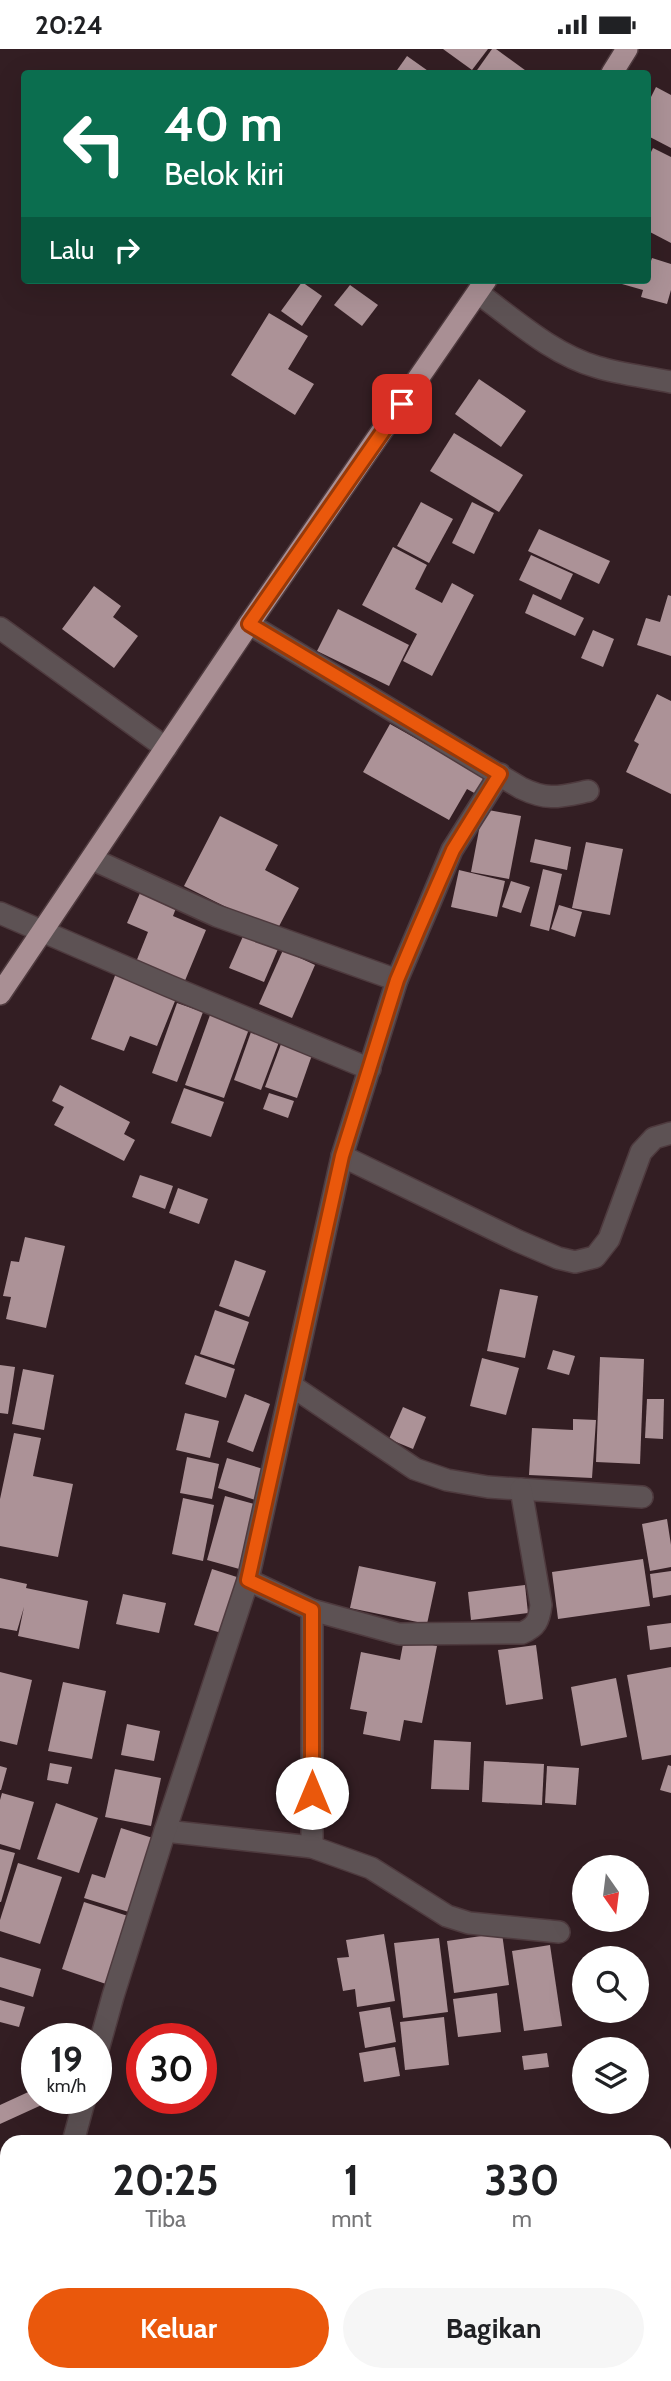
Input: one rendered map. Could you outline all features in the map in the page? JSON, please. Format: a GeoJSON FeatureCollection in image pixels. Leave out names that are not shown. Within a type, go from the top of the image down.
{"type":"FeatureCollection","features":[{"type":"Feature","properties":{"kind":"highway"},"geometry":{"type":"LineString","coordinates":[[614,70],[627,49]]}},
{"type":"Feature","properties":{"kind":"highway"},"geometry":{"type":"LineString","coordinates":[[0,994],[249,624],[482,287]]}},
{"type":"Feature","properties":{"kind":"street"},"geometry":{"type":"LineString","coordinates":[[482,287],[544,342],[572,358],[597,367],[671,382]]}},
{"type":"Feature","properties":{"kind":"street"},"geometry":{"type":"LineString","coordinates":[[249,624],[540,797],[588,791]]}},
{"type":"Feature","properties":{"kind":"street"},"geometry":{"type":"LineString","coordinates":[[0,628],[166,748]]}},
{"type":"Feature","properties":{"kind":"street"},"geometry":{"type":"LineString","coordinates":[[105,2023],[165,1831],[248,1580],[342,1156],[397,980],[453,850],[500,774]]}},
{"type":"Feature","properties":{"kind":"street"},"geometry":{"type":"LineString","coordinates":[[92,859],[217,916],[397,980]]}},
{"type":"Feature","properties":{"kind":"street"},"geometry":{"type":"LineString","coordinates":[[0,913],[370,1069]]}},
{"type":"Feature","properties":{"kind":"street"},"geometry":{"type":"LineString","coordinates":[[342,1156],[518,1241],[558,1258],[575,1262],[594,1257],[609,1239],[641,1152],[654,1138],[671,1133]]}},
{"type":"Feature","properties":{"kind":"street"},"geometry":{"type":"LineString","coordinates":[[292,1386],[415,1469],[447,1480],[488,1487],[642,1497]]}},
{"type":"Feature","properties":{"kind":"street"},"geometry":{"type":"LineString","coordinates":[[248,1580],[312,1610],[399,1634],[522,1633],[534,1627],[539,1619],[541,1605],[521,1489]]}},
{"type":"Feature","properties":{"kind":"street"},"geometry":{"type":"LineString","coordinates":[[312,1610],[312,1847]]}},
{"type":"Feature","properties":{"kind":"street"},"geometry":{"type":"LineString","coordinates":[[165,1831],[312,1847],[371,1868],[447,1916],[469,1923],[559,1932]]}},
{"type":"Feature","properties":{"kind":"street"},"geometry":{"type":"LineString","coordinates":[[75,2135],[81,2114]]}},
{"type":"Feature","properties":{"kind":"building"},"geometry":{"type":"Polygon","coordinates":[[[443,49],[488,49],[472,70],[443,49]]]}},
{"type":"Feature","properties":{"kind":"building"},"geometry":{"type":"Polygon","coordinates":[[[492,49],[496,49],[525,70],[477,70],[492,49]]]}},
{"type":"Feature","properties":{"kind":"building"},"geometry":{"type":"Polygon","coordinates":[[[407,56],[427,70],[397,70],[407,56]]]}},
{"type":"Feature","properties":{"kind":"building"},"geometry":{"type":"Polygon","coordinates":[[[656,87],[671,95],[671,148],[651,138],[651,97],[656,87]]]}},
{"type":"Feature","properties":{"kind":"building"},"geometry":{"type":"Polygon","coordinates":[[[653,148],[671,157],[671,243],[651,233],[653,148]]]}},
{"type":"Feature","properties":{"kind":"building"},"geometry":{"type":"Polygon","coordinates":[[[652,258],[671,264],[671,290],[667,304],[641,297],[643,290],[622,284],[651,284],[652,258]]]}},
{"type":"Feature","properties":{"kind":"building"},"geometry":{"type":"Polygon","coordinates":[[[301,284],[305,284],[322,296],[302,326],[281,311],[301,284]]]}},
{"type":"Feature","properties":{"kind":"building"},"geometry":{"type":"Polygon","coordinates":[[[350,285],[378,305],[362,326],[334,305],[350,285]]]}},
{"type":"Feature","properties":{"kind":"building"},"geometry":{"type":"Polygon","coordinates":[[[269,313],[308,336],[288,369],[314,384],[295,415],[231,375],[269,313]]]}},
{"type":"Feature","properties":{"kind":"building"},"geometry":{"type":"Polygon","coordinates":[[[479,379],[526,411],[501,447],[455,414],[479,379]]]}},
{"type":"Feature","properties":{"kind":"building"},"geometry":{"type":"Polygon","coordinates":[[[454,433],[523,475],[499,512],[430,471],[454,433]]]}},
{"type":"Feature","properties":{"kind":"building"},"geometry":{"type":"Polygon","coordinates":[[[421,502],[453,519],[429,563],[397,546],[421,502]]]}},
{"type":"Feature","properties":{"kind":"building"},"geometry":{"type":"Polygon","coordinates":[[[472,502],[494,513],[474,554],[452,543],[472,502]]]}},
{"type":"Feature","properties":{"kind":"building"},"geometry":{"type":"Polygon","coordinates":[[[539,529],[610,561],[599,584],[528,551],[539,529]]]}},
{"type":"Feature","properties":{"kind":"building"},"geometry":{"type":"Polygon","coordinates":[[[393,547],[427,565],[415,589],[442,603],[452,583],[474,595],[432,676],[403,661],[417,634],[362,605],[393,547]]]}},
{"type":"Feature","properties":{"kind":"building"},"geometry":{"type":"Polygon","coordinates":[[[531,555],[573,574],[561,600],[519,580],[531,555]]]}},
{"type":"Feature","properties":{"kind":"building"},"geometry":{"type":"Polygon","coordinates":[[[94,586],[121,606],[113,617],[138,636],[114,668],[62,629],[94,586]]]}},
{"type":"Feature","properties":{"kind":"building"},"geometry":{"type":"Polygon","coordinates":[[[533,594],[584,618],[575,636],[525,613],[533,594]]]}},
{"type":"Feature","properties":{"kind":"building"},"geometry":{"type":"Polygon","coordinates":[[[668,595],[671,596],[671,656],[637,645],[646,618],[660,622],[668,595]]]}},
{"type":"Feature","properties":{"kind":"building"},"geometry":{"type":"Polygon","coordinates":[[[338,609],[409,645],[389,686],[317,651],[338,609]]]}},
{"type":"Feature","properties":{"kind":"building"},"geometry":{"type":"Polygon","coordinates":[[[593,630],[614,639],[603,667],[581,658],[593,630]]]}},
{"type":"Feature","properties":{"kind":"building"},"geometry":{"type":"Polygon","coordinates":[[[657,694],[671,701],[671,794],[626,772],[639,744],[634,741],[657,694]]]}},
{"type":"Feature","properties":{"kind":"building"},"geometry":{"type":"Polygon","coordinates":[[[390,724],[488,779],[478,795],[467,789],[449,820],[363,772],[390,724]]]}},
{"type":"Feature","properties":{"kind":"building"},"geometry":{"type":"Polygon","coordinates":[[[483,809],[521,816],[509,879],[471,872],[483,809]]]}},
{"type":"Feature","properties":{"kind":"building"},"geometry":{"type":"Polygon","coordinates":[[[220,816],[278,845],[265,870],[299,888],[276,932],[184,886],[220,816]]]}},
{"type":"Feature","properties":{"kind":"building"},"geometry":{"type":"Polygon","coordinates":[[[535,839],[571,847],[567,870],[530,862],[535,839]]]}},
{"type":"Feature","properties":{"kind":"building"},"geometry":{"type":"Polygon","coordinates":[[[586,842],[623,849],[610,915],[572,908],[586,842]]]}},
{"type":"Feature","properties":{"kind":"building"},"geometry":{"type":"Polygon","coordinates":[[[543,869],[562,874],[549,931],[530,926],[543,869]]]}},
{"type":"Feature","properties":{"kind":"building"},"geometry":{"type":"Polygon","coordinates":[[[459,870],[505,881],[497,917],[451,907],[459,870]]]}},
{"type":"Feature","properties":{"kind":"building"},"geometry":{"type":"Polygon","coordinates":[[[511,881],[530,887],[521,913],[502,907],[511,881]]]}},
{"type":"Feature","properties":{"kind":"building"},"geometry":{"type":"Polygon","coordinates":[[[140,893],[176,908],[173,916],[206,930],[184,983],[136,962],[148,932],[127,923],[140,893]]]}},
{"type":"Feature","properties":{"kind":"building"},"geometry":{"type":"Polygon","coordinates":[[[559,905],[582,912],[575,937],[551,929],[559,905]]]}},
{"type":"Feature","properties":{"kind":"building"},"geometry":{"type":"Polygon","coordinates":[[[244,934],[278,949],[264,982],[229,968],[244,934]]]}},
{"type":"Feature","properties":{"kind":"building"},"geometry":{"type":"Polygon","coordinates":[[[283,950],[315,965],[292,1018],[259,1004],[283,950]]]}},
{"type":"Feature","properties":{"kind":"building"},"geometry":{"type":"Polygon","coordinates":[[[116,973],[177,996],[157,1046],[130,1036],[124,1051],[91,1039],[116,973]]]}},
{"type":"Feature","properties":{"kind":"building"},"geometry":{"type":"Polygon","coordinates":[[[177,1003],[203,1012],[177,1082],[152,1073],[177,1003]]]}},
{"type":"Feature","properties":{"kind":"building"},"geometry":{"type":"Polygon","coordinates":[[[210,1015],[249,1029],[224,1098],[185,1085],[210,1015]]]}},
{"type":"Feature","properties":{"kind":"building"},"geometry":{"type":"Polygon","coordinates":[[[251,1032],[279,1042],[261,1090],[234,1080],[251,1032]]]}},
{"type":"Feature","properties":{"kind":"building"},"geometry":{"type":"Polygon","coordinates":[[[281,1044],[312,1055],[297,1098],[265,1087],[281,1044]]]}},
{"type":"Feature","properties":{"kind":"building"},"geometry":{"type":"Polygon","coordinates":[[[60,1085],[130,1122],[124,1134],[135,1140],[124,1161],[54,1125],[64,1107],[52,1101],[60,1085]]]}},
{"type":"Feature","properties":{"kind":"building"},"geometry":{"type":"Polygon","coordinates":[[[184,1088],[224,1102],[211,1137],[171,1123],[184,1088]]]}},
{"type":"Feature","properties":{"kind":"building"},"geometry":{"type":"Polygon","coordinates":[[[269,1093],[294,1101],[288,1118],[263,1109],[269,1093]]]}},
{"type":"Feature","properties":{"kind":"building"},"geometry":{"type":"Polygon","coordinates":[[[140,1175],[173,1186],[165,1209],[132,1197],[140,1175]]]}},
{"type":"Feature","properties":{"kind":"building"},"geometry":{"type":"Polygon","coordinates":[[[178,1188],[208,1199],[199,1224],[169,1213],[178,1188]]]}},
{"type":"Feature","properties":{"kind":"building"},"geometry":{"type":"Polygon","coordinates":[[[25,1237],[65,1246],[46,1328],[6,1319],[11,1297],[3,1296],[11,1261],[19,1262],[25,1237]]]}},
{"type":"Feature","properties":{"kind":"building"},"geometry":{"type":"Polygon","coordinates":[[[235,1260],[266,1271],[249,1317],[219,1306],[235,1260]]]}},
{"type":"Feature","properties":{"kind":"building"},"geometry":{"type":"Polygon","coordinates":[[[500,1289],[538,1296],[525,1358],[487,1351],[500,1289]]]}},
{"type":"Feature","properties":{"kind":"building"},"geometry":{"type":"Polygon","coordinates":[[[215,1310],[249,1322],[234,1365],[200,1354],[215,1310]]]}},
{"type":"Feature","properties":{"kind":"building"},"geometry":{"type":"Polygon","coordinates":[[[553,1350],[575,1356],[569,1375],[547,1369],[553,1350]]]}},
{"type":"Feature","properties":{"kind":"building"},"geometry":{"type":"Polygon","coordinates":[[[195,1355],[235,1369],[226,1398],[185,1384],[195,1355]]]}},
{"type":"Feature","properties":{"kind":"building"},"geometry":{"type":"Polygon","coordinates":[[[600,1357],[644,1359],[640,1464],[596,1462],[600,1357]]]}},
{"type":"Feature","properties":{"kind":"building"},"geometry":{"type":"Polygon","coordinates":[[[482,1358],[519,1368],[506,1415],[470,1406],[482,1358]]]}},
{"type":"Feature","properties":{"kind":"building"},"geometry":{"type":"Polygon","coordinates":[[[0,1365],[15,1367],[8,1414],[0,1413],[0,1365]]]}},
{"type":"Feature","properties":{"kind":"building"},"geometry":{"type":"Polygon","coordinates":[[[23,1369],[54,1375],[44,1430],[12,1424],[23,1369]]]}},
{"type":"Feature","properties":{"kind":"building"},"geometry":{"type":"Polygon","coordinates":[[[245,1394],[270,1404],[253,1452],[227,1442],[245,1394]]]}},
{"type":"Feature","properties":{"kind":"building"},"geometry":{"type":"Polygon","coordinates":[[[647,1399],[664,1399],[663,1439],[645,1438],[647,1399]]]}},
{"type":"Feature","properties":{"kind":"building"},"geometry":{"type":"Polygon","coordinates":[[[403,1407],[426,1417],[413,1449],[389,1439],[403,1407]]]}},
{"type":"Feature","properties":{"kind":"building"},"geometry":{"type":"Polygon","coordinates":[[[185,1413],[219,1421],[210,1458],[176,1450],[185,1413]]]}},
{"type":"Feature","properties":{"kind":"building"},"geometry":{"type":"Polygon","coordinates":[[[573,1419],[596,1420],[592,1478],[529,1475],[532,1428],[573,1430],[573,1419]]]}},
{"type":"Feature","properties":{"kind":"building"},"geometry":{"type":"Polygon","coordinates":[[[14,1433],[41,1438],[33,1476],[73,1484],[58,1557],[0,1546],[0,1499],[14,1433]]]}},
{"type":"Feature","properties":{"kind":"building"},"geometry":{"type":"Polygon","coordinates":[[[187,1457],[219,1464],[212,1499],[180,1493],[187,1457]]]}},
{"type":"Feature","properties":{"kind":"building"},"geometry":{"type":"Polygon","coordinates":[[[227,1458],[270,1471],[261,1502],[218,1488],[227,1458]]]}},
{"type":"Feature","properties":{"kind":"building"},"geometry":{"type":"Polygon","coordinates":[[[225,1496],[261,1506],[243,1570],[207,1560],[225,1496]]]}},
{"type":"Feature","properties":{"kind":"building"},"geometry":{"type":"Polygon","coordinates":[[[183,1498],[214,1505],[203,1561],[172,1554],[183,1498]]]}},
{"type":"Feature","properties":{"kind":"building"},"geometry":{"type":"Polygon","coordinates":[[[667,1519],[671,1567],[650,1571],[642,1524],[667,1519]]]}},
{"type":"Feature","properties":{"kind":"building"},"geometry":{"type":"Polygon","coordinates":[[[643,1559],[650,1606],[558,1619],[552,1572],[643,1559]]]}},
{"type":"Feature","properties":{"kind":"building"},"geometry":{"type":"Polygon","coordinates":[[[359,1566],[436,1582],[427,1624],[350,1608],[359,1566]]]}},
{"type":"Feature","properties":{"kind":"building"},"geometry":{"type":"Polygon","coordinates":[[[212,1569],[243,1579],[225,1634],[194,1625],[212,1569]]]}},
{"type":"Feature","properties":{"kind":"building"},"geometry":{"type":"Polygon","coordinates":[[[671,1571],[671,1595],[653,1598],[650,1574],[671,1571]]]}},
{"type":"Feature","properties":{"kind":"building"},"geometry":{"type":"Polygon","coordinates":[[[0,1578],[27,1584],[26,1588],[88,1601],[79,1649],[18,1636],[24,1607],[17,1631],[0,1628],[0,1578]]]}},
{"type":"Feature","properties":{"kind":"building"},"geometry":{"type":"Polygon","coordinates":[[[525,1585],[528,1613],[471,1620],[468,1592],[525,1585]]]}},
{"type":"Feature","properties":{"kind":"building"},"geometry":{"type":"Polygon","coordinates":[[[123,1594],[166,1603],[159,1633],[116,1624],[123,1594]]]}},
{"type":"Feature","properties":{"kind":"building"},"geometry":{"type":"Polygon","coordinates":[[[671,1623],[671,1647],[650,1650],[647,1626],[671,1623]]]}},
{"type":"Feature","properties":{"kind":"building"},"geometry":{"type":"Polygon","coordinates":[[[404,1639],[437,1646],[422,1723],[404,1720],[400,1741],[363,1734],[367,1712],[350,1709],[361,1652],[400,1660],[404,1639]]]}},
{"type":"Feature","properties":{"kind":"building"},"geometry":{"type":"Polygon","coordinates":[[[536,1645],[543,1699],[506,1705],[498,1650],[536,1645]]]}},
{"type":"Feature","properties":{"kind":"building"},"geometry":{"type":"Polygon","coordinates":[[[671,1667],[671,1755],[642,1760],[627,1675],[671,1667]]]}},
{"type":"Feature","properties":{"kind":"building"},"geometry":{"type":"Polygon","coordinates":[[[0,1672],[32,1680],[17,1745],[0,1741],[0,1672]]]}},
{"type":"Feature","properties":{"kind":"building"},"geometry":{"type":"Polygon","coordinates":[[[616,1678],[627,1737],[581,1746],[571,1687],[616,1678]]]}},
{"type":"Feature","properties":{"kind":"building"},"geometry":{"type":"Polygon","coordinates":[[[63,1682],[106,1691],[92,1759],[48,1751],[63,1682]]]}},
{"type":"Feature","properties":{"kind":"building"},"geometry":{"type":"Polygon","coordinates":[[[127,1724],[160,1731],[154,1761],[121,1755],[127,1724]]]}},
{"type":"Feature","properties":{"kind":"building"},"geometry":{"type":"Polygon","coordinates":[[[434,1740],[471,1742],[469,1790],[431,1789],[434,1740]]]}},
{"type":"Feature","properties":{"kind":"building"},"geometry":{"type":"Polygon","coordinates":[[[484,1761],[544,1764],[542,1805],[482,1802],[484,1761]]]}},
{"type":"Feature","properties":{"kind":"building"},"geometry":{"type":"Polygon","coordinates":[[[50,1763],[72,1767],[68,1784],[47,1780],[50,1763]]]}},
{"type":"Feature","properties":{"kind":"building"},"geometry":{"type":"Polygon","coordinates":[[[668,1765],[671,1766],[671,1793],[660,1790],[668,1765]]]}},
{"type":"Feature","properties":{"kind":"building"},"geometry":{"type":"Polygon","coordinates":[[[0,1766],[7,1768],[1,1790],[0,1790],[0,1766]]]}},
{"type":"Feature","properties":{"kind":"building"},"geometry":{"type":"Polygon","coordinates":[[[547,1766],[579,1768],[576,1805],[545,1803],[547,1766]]]}},
{"type":"Feature","properties":{"kind":"building"},"geometry":{"type":"Polygon","coordinates":[[[115,1769],[161,1778],[151,1826],[105,1817],[115,1769]]]}},
{"type":"Feature","properties":{"kind":"building"},"geometry":{"type":"Polygon","coordinates":[[[2,1793],[34,1802],[20,1850],[0,1844],[2,1793]]]}},
{"type":"Feature","properties":{"kind":"building"},"geometry":{"type":"Polygon","coordinates":[[[56,1803],[98,1818],[79,1873],[37,1859],[56,1803]]]}},
{"type":"Feature","properties":{"kind":"building"},"geometry":{"type":"Polygon","coordinates":[[[121,1828],[159,1840],[135,1914],[84,1898],[92,1874],[105,1878],[121,1828]]]}},
{"type":"Feature","properties":{"kind":"building"},"geometry":{"type":"Polygon","coordinates":[[[0,1849],[15,1853],[1,1902],[0,1902],[0,1849]]]}},
{"type":"Feature","properties":{"kind":"building"},"geometry":{"type":"Polygon","coordinates":[[[18,1863],[62,1877],[40,1944],[0,1931],[0,1920],[18,1863]]]}},
{"type":"Feature","properties":{"kind":"building"},"geometry":{"type":"Polygon","coordinates":[[[84,1902],[128,1916],[106,1984],[62,1969],[84,1902]]]}},
{"type":"Feature","properties":{"kind":"building"},"geometry":{"type":"Polygon","coordinates":[[[502,1933],[509,1985],[454,1993],[447,1941],[502,1933]]]}},
{"type":"Feature","properties":{"kind":"building"},"geometry":{"type":"Polygon","coordinates":[[[384,1934],[395,2001],[357,2007],[355,1989],[343,1991],[337,1958],[349,1957],[346,1940],[384,1934]]]}},
{"type":"Feature","properties":{"kind":"building"},"geometry":{"type":"Polygon","coordinates":[[[439,1938],[448,2012],[403,2018],[394,1943],[439,1938]]]}},
{"type":"Feature","properties":{"kind":"building"},"geometry":{"type":"Polygon","coordinates":[[[550,1945],[562,2026],[524,2031],[512,1951],[550,1945]]]}},
{"type":"Feature","properties":{"kind":"building"},"geometry":{"type":"Polygon","coordinates":[[[0,1957],[41,1969],[33,1997],[0,1987],[0,1957]]]}},
{"type":"Feature","properties":{"kind":"building"},"geometry":{"type":"Polygon","coordinates":[[[497,1993],[501,2032],[458,2037],[453,1999],[497,1993]]]}},
{"type":"Feature","properties":{"kind":"building"},"geometry":{"type":"Polygon","coordinates":[[[0,2000],[25,2007],[19,2027],[0,2022],[0,2000]]]}},
{"type":"Feature","properties":{"kind":"building"},"geometry":{"type":"Polygon","coordinates":[[[390,2007],[396,2042],[365,2048],[359,2012],[390,2007]]]}},
{"type":"Feature","properties":{"kind":"building"},"geometry":{"type":"Polygon","coordinates":[[[444,2017],[449,2065],[405,2070],[400,2022],[444,2017]]]}},
{"type":"Feature","properties":{"kind":"building"},"geometry":{"type":"Polygon","coordinates":[[[395,2047],[400,2076],[364,2082],[359,2053],[395,2047]]]}},
{"type":"Feature","properties":{"kind":"building"},"geometry":{"type":"Polygon","coordinates":[[[547,2053],[549,2067],[524,2070],[522,2056],[547,2053]]]}},
{"type":"Feature","properties":{"kind":"building"},"geometry":{"type":"Polygon","coordinates":[[[21,2095],[22,2114],[0,2124],[0,2105],[21,2095]]]}},
{"type":"Feature","properties":{"kind":"route"},"geometry":{"type":"LineString","coordinates":[[312,1793],[312,1610],[248,1580],[342,1156],[397,980],[453,850],[500,774],[249,624],[402,404]]}}]}
